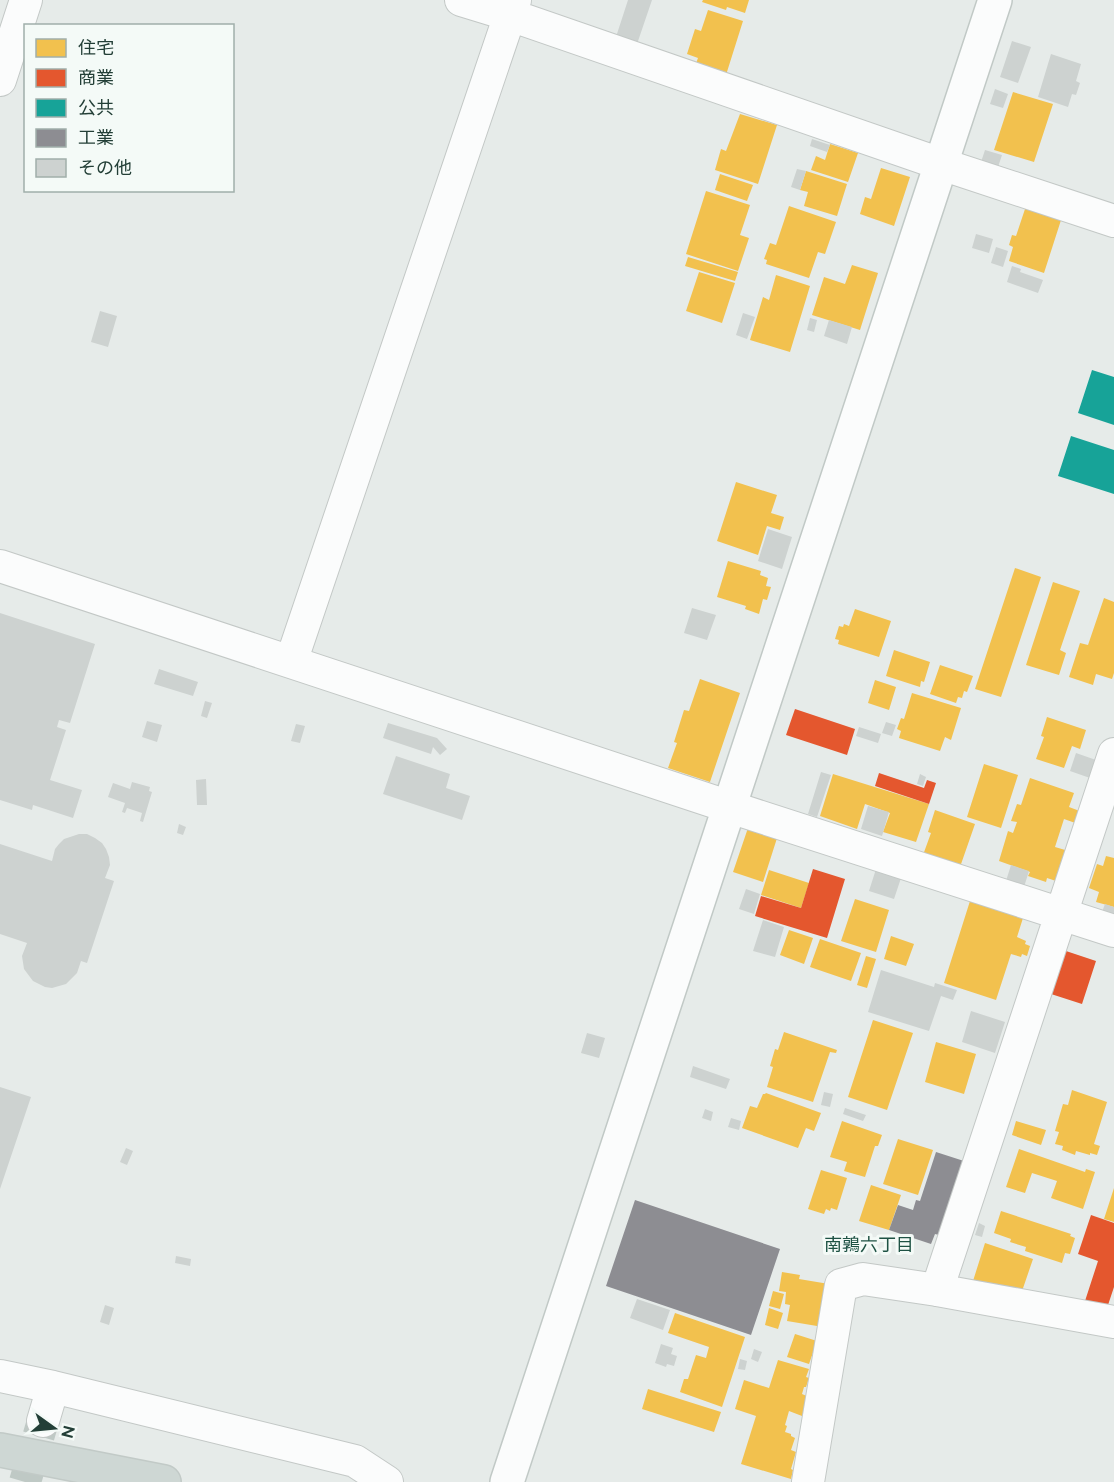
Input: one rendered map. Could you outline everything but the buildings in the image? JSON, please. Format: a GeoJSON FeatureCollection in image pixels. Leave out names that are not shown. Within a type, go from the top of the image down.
{"type":"FeatureCollection","features":[{"type":"Feature","properties":{"kind":"main road"},"geometry":{"type":"LineString","coordinates":[[0,1450],[164,1482]]}},
{"type":"Feature","properties":{"kind":"street"},"geometry":{"type":"LineString","coordinates":[[0,80],[26,0]]}},
{"type":"Feature","properties":{"kind":"street"},"geometry":{"type":"LineString","coordinates":[[461,0],[512,8],[941,164],[1114,221]]}},
{"type":"Feature","properties":{"kind":"street"},"geometry":{"type":"LineString","coordinates":[[507,1482],[995,0]]}},
{"type":"Feature","properties":{"kind":"street"},"geometry":{"type":"LineString","coordinates":[[291,662],[512,8]]}},
{"type":"Feature","properties":{"kind":"street"},"geometry":{"type":"LineString","coordinates":[[0,566],[1114,931]]}},
{"type":"Feature","properties":{"kind":"street"},"geometry":{"type":"LineString","coordinates":[[937,1290],[1114,754]]}},
{"type":"Feature","properties":{"kind":"street"},"geometry":{"type":"LineString","coordinates":[[808,1482],[841,1285],[863,1279],[1114,1322]]}},
{"type":"Feature","properties":{"kind":"street"},"geometry":{"type":"LineString","coordinates":[[0,1376],[355,1461],[387,1482]]}},
{"type":"Feature","properties":{"kind":"street"},"geometry":{"type":"LineString","coordinates":[[43,1421],[52,1387]]}},
{"type":"Feature","properties":{"kind":"tunnel"},"geometry":{"type":"LineString","coordinates":[[25,1482],[43,1421]]}},
{"type":"Feature","properties":{"kind":"district","name":"南鶉六丁目"},"geometry":{"type":"Point","coordinates":[869,1245]}}]}
